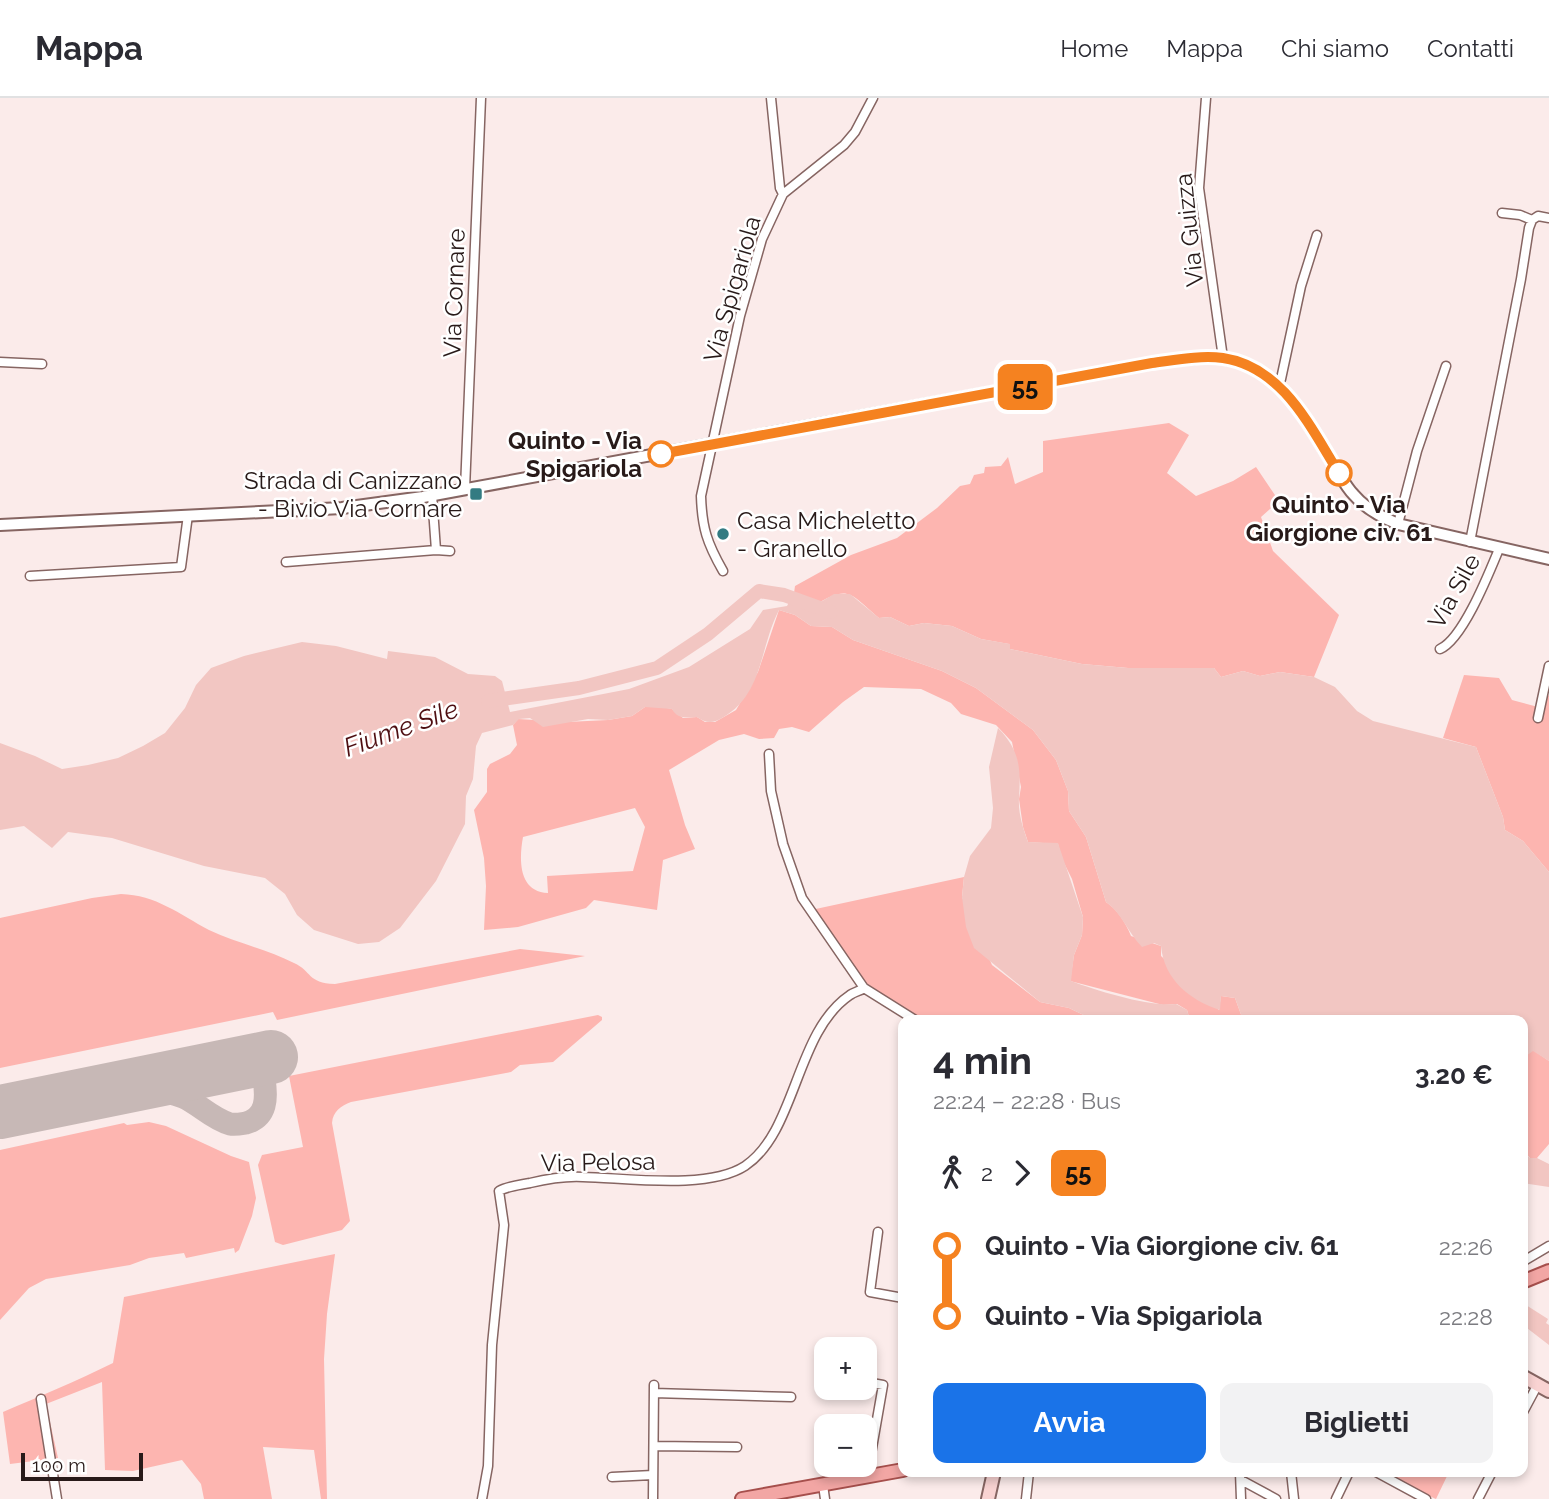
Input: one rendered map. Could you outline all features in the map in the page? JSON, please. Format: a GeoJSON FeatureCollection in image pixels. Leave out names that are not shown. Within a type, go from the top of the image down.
{"type":"FeatureCollection","features":[{"type":"Feature","properties":{"kind":"main road"},"geometry":{"type":"LineString","coordinates":[[1528,1280],[1549,1271]]}},
{"type":"Feature","properties":{"kind":"main road"},"geometry":{"type":"LineString","coordinates":[[877,1475],[898,1471]]}},
{"type":"Feature","properties":{"kind":"main road"},"geometry":{"type":"LineString","coordinates":[[742,1499],[869,1477]]}},
{"type":"Feature","properties":{"kind":"main road"},"geometry":{"type":"LineString","coordinates":[[988,1499],[992,1477]]}},
{"type":"Feature","properties":{"kind":"street","name":"Via Cornare"},"geometry":{"type":"LineString","coordinates":[[465,489],[481,98]]}},
{"type":"Feature","properties":{"kind":"street"},"geometry":{"type":"LineString","coordinates":[[771,98],[780,188],[783,194]]}},
{"type":"Feature","properties":{"kind":"street","name":"Via Spigariola"},"geometry":{"type":"LineString","coordinates":[[723,571],[711,550],[702,523],[701,496],[740,316],[758,250],[783,194],[844,145],[855,132],[873,98]]}},
{"type":"Feature","properties":{"kind":"street","name":"Via Guizza"},"geometry":{"type":"LineString","coordinates":[[1206,98],[1199,188],[1223,358]]}},
{"type":"Feature","properties":{"kind":"street"},"geometry":{"type":"LineString","coordinates":[[1502,213],[1520,215],[1532,220]]}},
{"type":"Feature","properties":{"kind":"street"},"geometry":{"type":"LineString","coordinates":[[1470,541],[1529,228],[1532,220],[1538,216],[1549,218]]}},
{"type":"Feature","properties":{"kind":"street"},"geometry":{"type":"LineString","coordinates":[[1278,384],[1301,286],[1317,235]]}},
{"type":"Feature","properties":{"kind":"street"},"geometry":{"type":"LineString","coordinates":[[0,525],[342,508],[432,495],[1152,363],[1202,357],[1223,358],[1241,363],[1278,384],[1301,411],[1352,494],[1366,507],[1398,524],[1549,559]]}},
{"type":"Feature","properties":{"kind":"street"},"geometry":{"type":"LineString","coordinates":[[0,362],[42,364]]}},
{"type":"Feature","properties":{"kind":"street"},"geometry":{"type":"LineString","coordinates":[[1398,524],[1417,451],[1446,366]]}},
{"type":"Feature","properties":{"kind":"street"},"geometry":{"type":"LineString","coordinates":[[432,495],[436,550]]}},
{"type":"Feature","properties":{"kind":"street"},"geometry":{"type":"LineString","coordinates":[[30,576],[181,567],[188,515]]}},
{"type":"Feature","properties":{"kind":"street","name":"Via Sile"},"geometry":{"type":"LineString","coordinates":[[1440,649],[1447,646],[1467,616],[1499,549]]}},
{"type":"Feature","properties":{"kind":"street"},"geometry":{"type":"LineString","coordinates":[[286,562],[450,551]]}},
{"type":"Feature","properties":{"kind":"street"},"geometry":{"type":"LineString","coordinates":[[1538,718],[1549,666]]}},
{"type":"Feature","properties":{"kind":"street"},"geometry":{"type":"LineString","coordinates":[[769,754],[771,791],[783,844],[802,898],[864,988],[907,1015]]}},
{"type":"Feature","properties":{"kind":"street","name":"Via Pelosa"},"geometry":{"type":"LineString","coordinates":[[482,1499],[488,1466],[492,1345],[504,1225],[499,1191],[560,1177],[659,1180],[712,1178],[746,1165],[757,1156],[770,1138],[826,1019],[851,994],[864,988]]}},
{"type":"Feature","properties":{"kind":"street"},"geometry":{"type":"LineString","coordinates":[[878,1232],[870,1292],[898,1297]]}},
{"type":"Feature","properties":{"kind":"street"},"geometry":{"type":"LineString","coordinates":[[1528,1258],[1549,1246]]}},
{"type":"Feature","properties":{"kind":"street"},"geometry":{"type":"LineString","coordinates":[[877,1384],[883,1385],[877,1419]]}},
{"type":"Feature","properties":{"kind":"street"},"geometry":{"type":"LineString","coordinates":[[1528,1407],[1543,1388]]}},
{"type":"Feature","properties":{"kind":"street"},"geometry":{"type":"LineString","coordinates":[[653,1499],[654,1389],[791,1397]]}},
{"type":"Feature","properties":{"kind":"street"},"geometry":{"type":"LineString","coordinates":[[41,1399],[57,1499]]}},
{"type":"Feature","properties":{"kind":"street"},"geometry":{"type":"LineString","coordinates":[[654,1446],[737,1447]]}},
{"type":"Feature","properties":{"kind":"street"},"geometry":{"type":"LineString","coordinates":[[612,1477],[653,1475]]}},
{"type":"Feature","properties":{"kind":"street"},"geometry":{"type":"LineString","coordinates":[[1026,1499],[1028,1477]]}},
{"type":"Feature","properties":{"kind":"street"},"geometry":{"type":"LineString","coordinates":[[1240,1477],[1241,1499]]}},
{"type":"Feature","properties":{"kind":"street"},"geometry":{"type":"LineString","coordinates":[[1242,1477],[1276,1499]]}},
{"type":"Feature","properties":{"kind":"street"},"geometry":{"type":"LineString","coordinates":[[1292,1477],[1294,1499]]}},
{"type":"Feature","properties":{"kind":"street"},"geometry":{"type":"LineString","coordinates":[[1336,1499],[1347,1477]]}},
{"type":"Feature","properties":{"kind":"street"},"geometry":{"type":"LineString","coordinates":[[1385,1477],[1426,1499]]}},
{"type":"Feature","properties":{"kind":"street"},"geometry":{"type":"LineString","coordinates":[[1478,1499],[1489,1477]]}},
{"type":"Feature","properties":{"kind":"street"},"geometry":{"type":"LineString","coordinates":[[823,1485],[825,1499]]}},
{"type":"Feature","properties":{"kind":"shaded area"},"geometry":{"type":"Polygon","coordinates":[[[1169,423],[1189,435],[1167,473],[1196,496],[1233,481],[1256,467],[1279,501],[1261,517],[1273,551],[1339,615],[1314,677],[1280,672],[1260,676],[1243,671],[1221,677],[1214,668],[1128,668],[1082,664],[1010,649],[1009,644],[981,639],[952,626],[924,623],[909,626],[890,617],[879,618],[849,594],[835,595],[813,606],[806,602],[804,596],[794,593],[795,586],[851,555],[897,538],[937,508],[960,486],[970,484],[974,475],[984,473],[985,467],[1001,466],[1008,457],[1015,484],[1043,472],[1043,441],[1169,423]]]}},
{"type":"Feature","properties":{"kind":"shaded area"},"geometry":{"type":"Polygon","coordinates":[[[779,610],[795,615],[811,626],[832,627],[853,640],[942,671],[976,688],[1033,730],[1056,760],[1068,791],[1069,811],[1086,837],[1106,902],[1121,917],[1131,936],[1161,946],[1161,956],[1219,1010],[1221,996],[1235,998],[1241,1015],[1188,1015],[1187,1010],[1177,1004],[1163,1005],[1070,981],[1074,955],[1082,935],[1083,917],[1058,844],[1028,842],[1023,827],[1019,799],[1021,787],[1012,742],[996,725],[961,714],[951,703],[921,689],[864,687],[809,732],[792,727],[779,729],[774,738],[759,739],[744,734],[719,740],[669,770],[695,849],[663,860],[657,910],[594,900],[586,908],[518,927],[484,930],[484,858],[474,810],[487,792],[487,769],[490,764],[510,754],[517,745],[513,725],[518,719],[567,722],[608,720],[632,716],[645,707],[658,706],[672,709],[683,718],[697,717],[705,722],[715,722],[736,710],[758,672],[779,610]],[[635,808],[523,837],[523,873],[531,887],[538,891],[548,893],[547,876],[633,871],[645,827],[635,808]]]}},
{"type":"Feature","properties":{"kind":"shaded area"},"geometry":{"type":"Polygon","coordinates":[[[1464,675],[1499,678],[1512,700],[1538,707],[1549,695],[1549,872],[1523,841],[1505,830],[1503,817],[1476,747],[1443,738],[1464,675]]]}},
{"type":"Feature","properties":{"kind":"shaded area"},"geometry":{"type":"Polygon","coordinates":[[[964,877],[962,897],[992,965],[1040,1002],[1069,1008],[1084,1015],[909,1015],[869,993],[811,910],[964,877]]]}},
{"type":"Feature","properties":{"kind":"shaded area"},"geometry":{"type":"Polygon","coordinates":[[[121,894],[156,902],[209,930],[294,963],[314,979],[326,983],[335,984],[520,949],[585,956],[277,1020],[273,1012],[0,1068],[0,918],[121,894]]]}},
{"type":"Feature","properties":{"kind":"shaded area"},"geometry":{"type":"Polygon","coordinates":[[[598,1015],[602,1020],[553,1062],[520,1065],[511,1072],[351,1102],[341,1107],[334,1115],[332,1123],[350,1221],[342,1230],[283,1245],[275,1242],[258,1165],[262,1155],[303,1147],[289,1076],[598,1015]]]}},
{"type":"Feature","properties":{"kind":"shaded area"},"geometry":{"type":"Polygon","coordinates":[[[1533,1050],[1549,1061],[1549,1144],[1537,1158],[1528,1156],[1528,1054],[1533,1050]]]}},
{"type":"Feature","properties":{"kind":"shaded area"},"geometry":{"type":"Polygon","coordinates":[[[149,1122],[166,1126],[249,1162],[256,1198],[239,1250],[235,1253],[234,1248],[186,1258],[184,1253],[149,1258],[130,1265],[46,1279],[29,1288],[0,1320],[0,1150],[124,1123],[127,1125],[149,1122]]]}},
{"type":"Feature","properties":{"kind":"shaded area"},"geometry":{"type":"Polygon","coordinates":[[[335,1254],[324,1359],[327,1499],[321,1499],[314,1450],[263,1447],[272,1499],[204,1499],[201,1484],[182,1460],[133,1471],[105,1470],[102,1382],[46,1404],[58,1458],[10,1464],[3,1412],[113,1363],[124,1297],[335,1254]]]}},
{"type":"Feature","properties":{"kind":"shaded area"},"geometry":{"type":"Polygon","coordinates":[[[1387,1477],[1447,1477],[1436,1499],[1387,1477]]]}},
{"type":"Feature","properties":{"kind":"water"},"geometry":{"type":"Polygon","coordinates":[[[794,593],[804,596],[806,602],[814,606],[834,594],[850,594],[879,618],[890,617],[909,626],[924,623],[952,626],[981,639],[1010,644],[1010,649],[1082,664],[1128,668],[1214,668],[1221,677],[1243,671],[1260,676],[1280,672],[1314,677],[1335,687],[1357,711],[1373,721],[1476,747],[1503,817],[1505,830],[1523,841],[1549,872],[1549,1061],[1533,1051],[1528,1054],[1528,1015],[1241,1015],[1235,998],[1221,996],[1220,1010],[1198,1000],[1180,987],[1173,978],[1167,969],[1161,946],[1154,943],[1142,947],[1106,902],[1086,837],[1069,811],[1068,791],[1056,760],[1033,730],[976,688],[942,671],[853,640],[832,627],[811,626],[795,615],[779,610],[759,669],[746,696],[736,708],[718,720],[706,722],[697,717],[680,716],[672,709],[645,707],[632,716],[608,720],[588,719],[543,727],[530,718],[519,719],[513,725],[482,733],[476,746],[473,779],[466,796],[465,824],[436,881],[400,928],[379,942],[358,944],[314,930],[297,915],[285,894],[265,878],[204,866],[112,838],[68,832],[52,848],[24,826],[0,830],[0,743],[62,769],[118,758],[165,733],[185,708],[196,685],[211,668],[244,656],[302,642],[336,646],[387,659],[388,651],[435,657],[468,674],[495,676],[502,681],[510,712],[629,689],[689,667],[750,629],[763,610],[787,606],[794,593]]]}},
{"type":"Feature","properties":{"kind":"water"},"geometry":{"type":"Polygon","coordinates":[[[998,728],[1011,744],[1018,760],[1019,809],[1028,842],[1058,843],[1083,917],[1082,935],[1074,955],[1071,981],[1138,1001],[1176,1004],[1187,1010],[1188,1015],[1084,1015],[1069,1008],[1040,1002],[974,948],[966,927],[962,897],[970,856],[991,828],[993,808],[989,767],[998,728]]]}},
{"type":"Feature","properties":{"kind":"water"},"geometry":{"type":"Polygon","coordinates":[[[1528,1156],[1549,1164],[1549,1187],[1528,1184],[1528,1156]]]}},
{"type":"Feature","properties":{"kind":"water"},"geometry":{"type":"Polygon","coordinates":[[[1528,1306],[1548,1319],[1546,1323],[1549,1325],[1549,1345],[1528,1329],[1528,1306]]]}},
{"type":"Feature","properties":{"kind":"waterway","name":"Fiume Sile"},"geometry":{"type":"LineString","coordinates":[[488,701],[579,688],[657,668],[708,634],[759,591],[784,595],[831,612]]}},
{"type":"Feature","properties":{"kind":"taxiway"},"geometry":{"type":"LineString","coordinates":[[119,1087],[175,1094],[223,1122],[246,1123],[262,1111],[264,1079],[247,1065],[234,1064]]}},
{"type":"Feature","properties":{"kind":"runway"},"geometry":{"type":"LineString","coordinates":[[0,1112],[271,1057]]}},
{"type":"Feature","properties":{"kind":"bus line","name":"55"},"geometry":{"type":"LineString","coordinates":[[661,454],[1152,363],[1202,357],[1223,358],[1241,363],[1278,384],[1301,411],[1339,473]]}},
{"type":"Feature","properties":{"kind":"place","name":"Quinto - Via Spigariola"},"geometry":{"type":"Point","coordinates":[661,454]}},
{"type":"Feature","properties":{"kind":"place","name":"Quinto - Via Giorgione civ. 61"},"geometry":{"type":"Point","coordinates":[1339,473]}},
{"type":"Feature","properties":{"kind":"place","name":"Strada di Canizzano - Bivio Via Cornare"},"geometry":{"type":"Point","coordinates":[476,494]}},
{"type":"Feature","properties":{"kind":"place","name":"Casa Micheletto - Granello"},"geometry":{"type":"Point","coordinates":[723,534]}}]}
